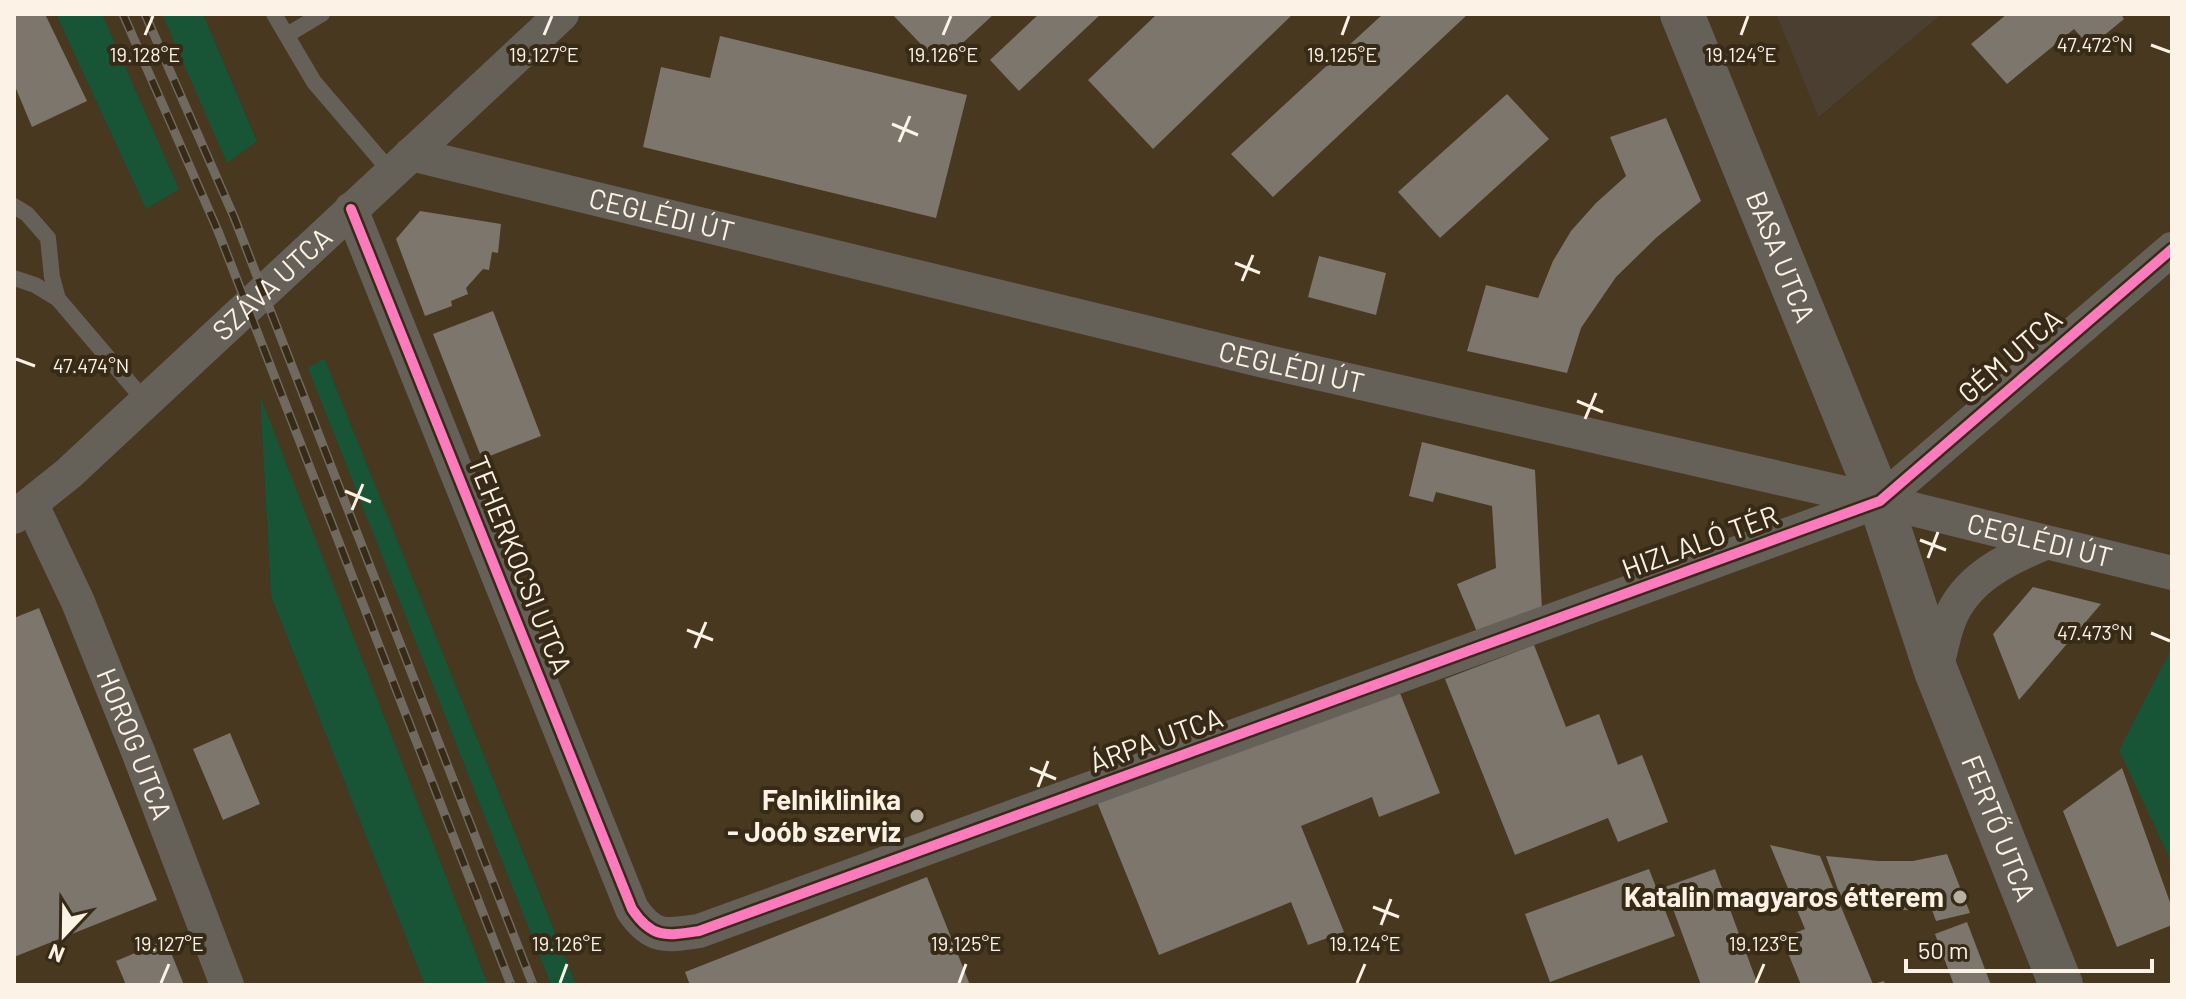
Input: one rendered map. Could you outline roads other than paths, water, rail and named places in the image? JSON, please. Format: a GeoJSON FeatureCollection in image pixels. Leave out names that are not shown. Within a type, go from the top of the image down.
{"type":"FeatureCollection","features":[{"type":"Feature","properties":{"kind":"street","name":"SZÁVA UTCA"},"geometry":{"type":"LineString","coordinates":[[23,511],[562,14]]}},
{"type":"Feature","properties":{"kind":"street","name":"BASA UTCA"},"geometry":{"type":"LineString","coordinates":[[1682,14],[1880,501]]}},
{"type":"Feature","properties":{"kind":"street","name":"CEGLÉDI ÚT"},"geometry":{"type":"LineString","coordinates":[[401,163],[1880,501],[2172,573]]}},
{"type":"Feature","properties":{"kind":"street","name":"TEHERKOCSI UTCA"},"geometry":{"type":"LineString","coordinates":[[351,209],[632,909],[655,932]]}},
{"type":"Feature","properties":{"kind":"street","name":"GÉM UTCA"},"geometry":{"type":"LineString","coordinates":[[1880,501],[2172,249]]}},
{"type":"Feature","properties":{"kind":"street","name":"HIZLALÓ TÉR"},"geometry":{"type":"LineString","coordinates":[[1536,628],[1880,501]]}},
{"type":"Feature","properties":{"kind":"street"},"geometry":{"type":"LineString","coordinates":[[1880,501],[1936,671]]}},
{"type":"Feature","properties":{"kind":"street","name":"HOROG UTCA"},"geometry":{"type":"LineString","coordinates":[[23,511],[78,602],[227,985]]}},
{"type":"Feature","properties":{"kind":"street"},"geometry":{"type":"LineString","coordinates":[[1936,671],[1949,620],[1962,598],[1989,570],[2007,558],[2045,543]]}},
{"type":"Feature","properties":{"kind":"street","name":"ÁRPA UTCA"},"geometry":{"type":"LineString","coordinates":[[655,932],[699,931],[1536,628]]}},
{"type":"Feature","properties":{"kind":"street","name":"FERTŐ UTCA"},"geometry":{"type":"LineString","coordinates":[[1936,671],[2061,985]]}},
{"type":"Feature","properties":{"kind":"lane"},"geometry":{"type":"LineString","coordinates":[[274,14],[314,82],[401,163]]}},
{"type":"Feature","properties":{"kind":"lane"},"geometry":{"type":"LineString","coordinates":[[287,35],[322,14]]}},
{"type":"Feature","properties":{"kind":"lane"},"geometry":{"type":"LineString","coordinates":[[14,206],[27,214],[48,238],[58,299]]}},
{"type":"Feature","properties":{"kind":"lane"},"geometry":{"type":"LineString","coordinates":[[14,278],[35,285],[58,299],[145,401]]}},
{"type":"Feature","properties":{"kind":"railway"},"geometry":{"type":"LineString","coordinates":[[123,14],[218,231],[511,985]]}},
{"type":"Feature","properties":{"kind":"railway"},"geometry":{"type":"LineString","coordinates":[[145,14],[234,217],[533,985]]}},
{"type":"Feature","properties":{"kind":"place","name":"Felniklinika - Joób szerviz"},"geometry":{"type":"Point","coordinates":[917,816]}},
{"type":"Feature","properties":{"kind":"place","name":"Katalin magyaros étterem"},"geometry":{"type":"Point","coordinates":[1960,897]}}]}
